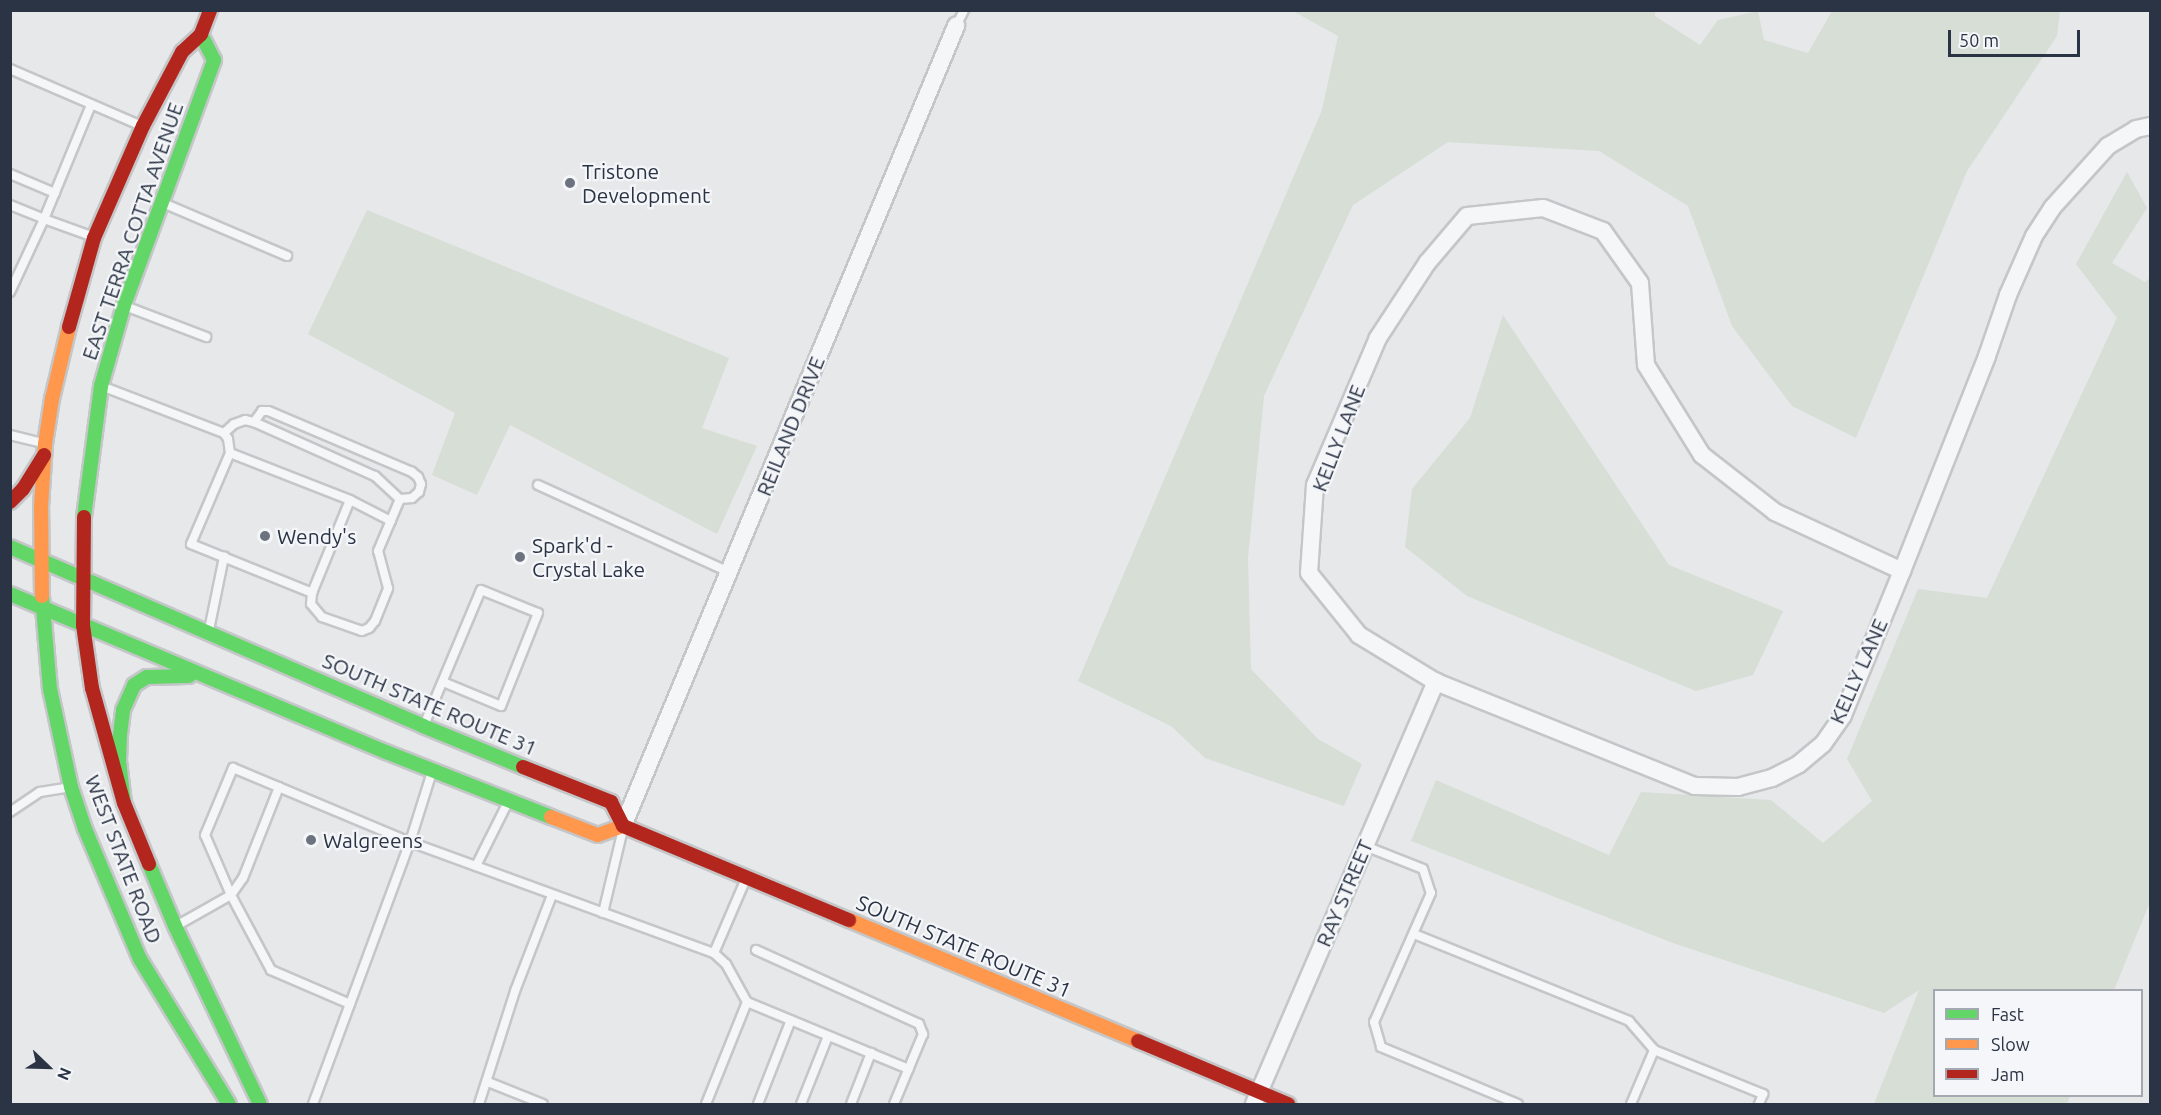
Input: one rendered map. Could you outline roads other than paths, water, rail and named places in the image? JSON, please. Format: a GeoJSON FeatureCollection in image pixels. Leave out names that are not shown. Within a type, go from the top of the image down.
{"type":"FeatureCollection","features":[{"type":"Feature","properties":{"kind":"main road","name":"EAST TERRA COTTA AVENUE"},"geometry":{"type":"LineString","coordinates":[[42,606],[41,507],[45,449],[64,342],[94,238],[143,126],[182,52],[201,34],[210,10]]}},
{"type":"Feature","properties":{"kind":"main road","name":"EAST TERRA COTTA AVENUE"},"geometry":{"type":"LineString","coordinates":[[83,626],[82,577],[87,484],[101,386],[124,305],[214,60],[201,34]]}},
{"type":"Feature","properties":{"kind":"main road"},"geometry":{"type":"LineString","coordinates":[[10,502],[22,489],[45,449]]}},
{"type":"Feature","properties":{"kind":"main road","name":"SOUTH STATE ROUTE 31"},"geometry":{"type":"LineString","coordinates":[[10,546],[423,726],[611,802],[623,826],[1256,1098],[1288,1104]]}},
{"type":"Feature","properties":{"kind":"main road"},"geometry":{"type":"LineString","coordinates":[[10,594],[386,752],[598,835],[623,826]]}},
{"type":"Feature","properties":{"kind":"main road","name":"WEST STATE ROAD"},"geometry":{"type":"LineString","coordinates":[[42,606],[50,689],[71,787],[103,875],[140,959],[229,1104]]}},
{"type":"Feature","properties":{"kind":"main road","name":"WEST STATE ROAD"},"geometry":{"type":"LineString","coordinates":[[83,626],[92,688],[124,803],[175,926],[260,1104]]}},
{"type":"Feature","properties":{"kind":"main road"},"geometry":{"type":"LineString","coordinates":[[124,803],[119,761],[120,735],[123,710],[134,685],[147,677],[166,675],[217,682]]}},
{"type":"Feature","properties":{"kind":"street","name":"REILAND DRIVE"},"geometry":{"type":"LineString","coordinates":[[623,826],[956,26]]}},
{"type":"Feature","properties":{"kind":"street","name":"KELLY LANE"},"geometry":{"type":"LineString","coordinates":[[1902,571],[1775,512],[1702,455],[1646,365],[1640,283],[1603,231],[1543,208],[1467,216],[1427,263],[1378,338],[1316,485],[1309,573],[1359,636],[1436,682],[1695,786],[1738,787],[1781,773],[1799,764],[1823,744],[1843,715],[1902,571],[2008,295],[2034,236],[2052,208],[2108,146],[2136,129],[2151,126]]}},
{"type":"Feature","properties":{"kind":"street","name":"RAY STREET"},"geometry":{"type":"LineString","coordinates":[[1256,1098],[1436,682]]}},
{"type":"Feature","properties":{"kind":"lane"},"geometry":{"type":"LineString","coordinates":[[956,26],[964,10]]}},
{"type":"Feature","properties":{"kind":"lane"},"geometry":{"type":"LineString","coordinates":[[10,69],[143,126]]}},
{"type":"Feature","properties":{"kind":"lane"},"geometry":{"type":"LineString","coordinates":[[10,292],[44,219],[91,105]]}},
{"type":"Feature","properties":{"kind":"lane"},"geometry":{"type":"LineString","coordinates":[[10,174],[55,193]]}},
{"type":"Feature","properties":{"kind":"lane"},"geometry":{"type":"LineString","coordinates":[[162,202],[287,256]]}},
{"type":"Feature","properties":{"kind":"lane"},"geometry":{"type":"LineString","coordinates":[[10,205],[94,238]]}},
{"type":"Feature","properties":{"kind":"lane"},"geometry":{"type":"LineString","coordinates":[[124,305],[206,337]]}},
{"type":"Feature","properties":{"kind":"lane"},"geometry":{"type":"LineString","coordinates":[[101,386],[224,433],[228,439],[230,453],[191,544],[312,593]]}},
{"type":"Feature","properties":{"kind":"lane"},"geometry":{"type":"LineString","coordinates":[[224,433],[234,424],[245,420],[254,422],[375,476],[400,499],[412,498],[419,492],[421,484],[412,472],[268,411],[262,411],[254,422]]}},
{"type":"Feature","properties":{"kind":"lane"},"geometry":{"type":"LineString","coordinates":[[10,435],[45,449]]}},
{"type":"Feature","properties":{"kind":"lane"},"geometry":{"type":"LineString","coordinates":[[230,453],[350,500],[391,521]]}},
{"type":"Feature","properties":{"kind":"lane"},"geometry":{"type":"LineString","coordinates":[[538,485],[730,572]]}},
{"type":"Feature","properties":{"kind":"lane"},"geometry":{"type":"LineString","coordinates":[[350,500],[312,593],[311,604],[322,617],[362,631],[369,628],[375,621],[388,588],[378,551],[400,499]]}},
{"type":"Feature","properties":{"kind":"lane"},"geometry":{"type":"LineString","coordinates":[[208,633],[224,557]]}},
{"type":"Feature","properties":{"kind":"lane"},"geometry":{"type":"LineString","coordinates":[[423,726],[481,590],[538,613],[501,706],[443,682]]}},
{"type":"Feature","properties":{"kind":"lane"},"geometry":{"type":"LineString","coordinates":[[350,1004],[271,970],[231,895],[205,835],[233,768],[410,842],[714,953],[726,964],[747,1002],[909,1069]]}},
{"type":"Feature","properties":{"kind":"lane"},"geometry":{"type":"LineString","coordinates":[[313,1104],[410,842],[433,770]]}},
{"type":"Feature","properties":{"kind":"lane"},"geometry":{"type":"LineString","coordinates":[[175,926],[231,895],[243,878],[279,786]]}},
{"type":"Feature","properties":{"kind":"lane"},"geometry":{"type":"LineString","coordinates":[[10,812],[40,792],[71,787]]}},
{"type":"Feature","properties":{"kind":"lane"},"geometry":{"type":"LineString","coordinates":[[476,866],[510,799]]}},
{"type":"Feature","properties":{"kind":"lane"},"geometry":{"type":"LineString","coordinates":[[603,913],[623,826]]}},
{"type":"Feature","properties":{"kind":"lane"},"geometry":{"type":"LineString","coordinates":[[1365,846],[1423,869],[1431,893],[1374,1022],[1381,1047],[1518,1104]]}},
{"type":"Feature","properties":{"kind":"lane"},"geometry":{"type":"LineString","coordinates":[[714,953],[747,878]]}},
{"type":"Feature","properties":{"kind":"lane"},"geometry":{"type":"LineString","coordinates":[[479,1104],[488,1082],[515,991],[552,895]]}},
{"type":"Feature","properties":{"kind":"lane"},"geometry":{"type":"LineString","coordinates":[[1414,934],[1629,1021],[1654,1050],[1763,1094],[1759,1104]]}},
{"type":"Feature","properties":{"kind":"lane"},"geometry":{"type":"LineString","coordinates":[[756,950],[919,1024],[923,1034],[894,1104]]}},
{"type":"Feature","properties":{"kind":"lane"},"geometry":{"type":"LineString","coordinates":[[706,1104],[747,1002]]}},
{"type":"Feature","properties":{"kind":"lane"},"geometry":{"type":"LineString","coordinates":[[758,1104],[791,1020]]}},
{"type":"Feature","properties":{"kind":"lane"},"geometry":{"type":"LineString","coordinates":[[801,1104],[828,1035]]}},
{"type":"Feature","properties":{"kind":"lane"},"geometry":{"type":"LineString","coordinates":[[1631,1104],[1654,1050]]}},
{"type":"Feature","properties":{"kind":"lane"},"geometry":{"type":"LineString","coordinates":[[851,1104],[871,1053]]}},
{"type":"Feature","properties":{"kind":"lane"},"geometry":{"type":"LineString","coordinates":[[488,1082],[543,1104]]}},
{"type":"Feature","properties":{"kind":"place","name":"Tristone Development"},"geometry":{"type":"Point","coordinates":[570,183]}},
{"type":"Feature","properties":{"kind":"place","name":"Wendy's"},"geometry":{"type":"Point","coordinates":[265,536]}},
{"type":"Feature","properties":{"kind":"place","name":"Spark'd - Crystal Lake"},"geometry":{"type":"Point","coordinates":[520,557]}},
{"type":"Feature","properties":{"kind":"place","name":"Walgreens"},"geometry":{"type":"Point","coordinates":[311,840]}}]}
